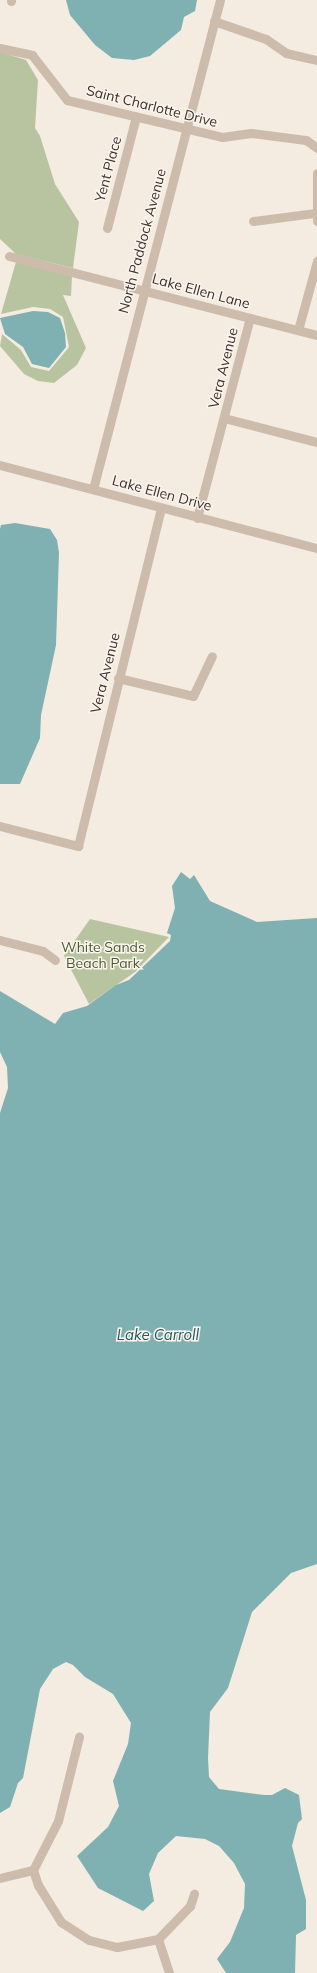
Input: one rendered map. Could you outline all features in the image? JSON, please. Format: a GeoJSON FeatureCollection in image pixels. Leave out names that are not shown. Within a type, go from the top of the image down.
{"type":"FeatureCollection","features":[{"type":"Feature","properties":{"kind":"street","name":"North Paddock Avenue"},"geometry":{"type":"LineString","coordinates":[[93,489],[220,0]]}},
{"type":"Feature","properties":{"kind":"street"},"geometry":{"type":"LineString","coordinates":[[214,21],[266,38],[286,53],[317,60]]}},
{"type":"Feature","properties":{"kind":"street","name":"Saint Charlotte Drive"},"geometry":{"type":"LineString","coordinates":[[0,48],[32,55],[67,100],[222,137],[252,133],[306,140],[317,148]]}},
{"type":"Feature","properties":{"kind":"street","name":"Yent Place"},"geometry":{"type":"LineString","coordinates":[[107,228],[136,116]]}},
{"type":"Feature","properties":{"kind":"street"},"geometry":{"type":"LineString","coordinates":[[253,221],[316,217],[317,173]]}},
{"type":"Feature","properties":{"kind":"street","name":"Lake Ellen Lane"},"geometry":{"type":"LineString","coordinates":[[9,256],[317,335]]}},
{"type":"Feature","properties":{"kind":"street"},"geometry":{"type":"LineString","coordinates":[[298,330],[317,261]]}},
{"type":"Feature","properties":{"kind":"street","name":"Vera Avenue"},"geometry":{"type":"LineString","coordinates":[[197,518],[250,318]]}},
{"type":"Feature","properties":{"kind":"street"},"geometry":{"type":"LineString","coordinates":[[224,418],[317,442]]}},
{"type":"Feature","properties":{"kind":"street","name":"Lake Ellen Drive"},"geometry":{"type":"LineString","coordinates":[[0,465],[197,518],[317,548]]}},
{"type":"Feature","properties":{"kind":"street","name":"Vera Avenue"},"geometry":{"type":"LineString","coordinates":[[0,826],[78,846],[118,678],[161,508]]}},
{"type":"Feature","properties":{"kind":"street"},"geometry":{"type":"LineString","coordinates":[[118,678],[193,696],[212,656]]}},
{"type":"Feature","properties":{"kind":"street"},"geometry":{"type":"LineString","coordinates":[[0,940],[42,951],[55,960]]}},
{"type":"Feature","properties":{"kind":"street"},"geometry":{"type":"LineString","coordinates":[[79,1737],[58,1821],[33,1870],[38,1885],[61,1922],[89,1940],[117,1947],[158,1939],[190,1906],[194,1894]]}},
{"type":"Feature","properties":{"kind":"street"},"geometry":{"type":"LineString","coordinates":[[0,1878],[33,1870]]}},
{"type":"Feature","properties":{"kind":"street"},"geometry":{"type":"LineString","coordinates":[[158,1939],[169,1973]]}},
{"type":"Feature","properties":{"kind":"green space"},"geometry":{"type":"Polygon","coordinates":[[[0,52],[26,60],[38,80],[35,128],[40,136],[55,184],[79,222],[73,268],[16,254],[0,239],[0,52]]]}},
{"type":"Feature","properties":{"kind":"green space"},"geometry":{"type":"Polygon","coordinates":[[[16,262],[72,276],[71,296],[63,295],[86,348],[77,365],[54,383],[38,381],[24,374],[0,346],[2,334],[21,350],[31,367],[49,371],[69,347],[63,317],[50,309],[33,307],[1,314],[16,262]]]}},
{"type":"Feature","properties":{"kind":"green space","name":"White Sands Beach Park"},"geometry":{"type":"Polygon","coordinates":[[[90,919],[169,937],[135,972],[89,1004],[64,956],[90,919]]]}},
{"type":"Feature","properties":{"kind":"water"},"geometry":{"type":"Polygon","coordinates":[[[66,0],[197,0],[195,11],[184,17],[181,30],[150,56],[134,60],[112,58],[95,45],[70,15],[66,0]]]}},
{"type":"Feature","properties":{"kind":"water"},"geometry":{"type":"Polygon","coordinates":[[[33,311],[48,312],[60,318],[65,333],[66,347],[49,368],[32,364],[23,347],[5,334],[0,318],[33,311]]]}},
{"type":"Feature","properties":{"kind":"water"},"geometry":{"type":"Polygon","coordinates":[[[15,523],[50,529],[57,540],[59,553],[56,645],[41,715],[40,738],[20,784],[0,784],[0,529],[1,525],[15,523]]]}},
{"type":"Feature","properties":{"kind":"water","name":"Lake Carroll"},"geometry":{"type":"Polygon","coordinates":[[[181,872],[190,879],[194,875],[210,901],[257,922],[317,918],[317,1564],[291,1573],[252,1612],[228,1688],[210,1712],[208,1758],[209,1777],[219,1789],[272,1795],[285,1788],[299,1795],[302,1819],[298,1823],[292,1846],[306,1900],[306,1929],[296,1935],[295,1973],[226,1973],[217,1959],[230,1942],[244,1908],[245,1884],[234,1863],[219,1846],[205,1839],[176,1836],[158,1853],[149,1874],[154,1901],[143,1911],[98,1888],[77,1856],[108,1827],[119,1806],[113,1781],[128,1744],[131,1723],[113,1694],[85,1677],[73,1665],[66,1662],[53,1669],[40,1689],[23,1778],[18,1783],[10,1807],[0,1813],[0,1113],[8,1088],[7,1067],[0,1052],[0,991],[55,1024],[63,1013],[87,1006],[116,985],[129,980],[170,941],[171,935],[167,933],[175,908],[172,886],[181,872]]]}}]}
